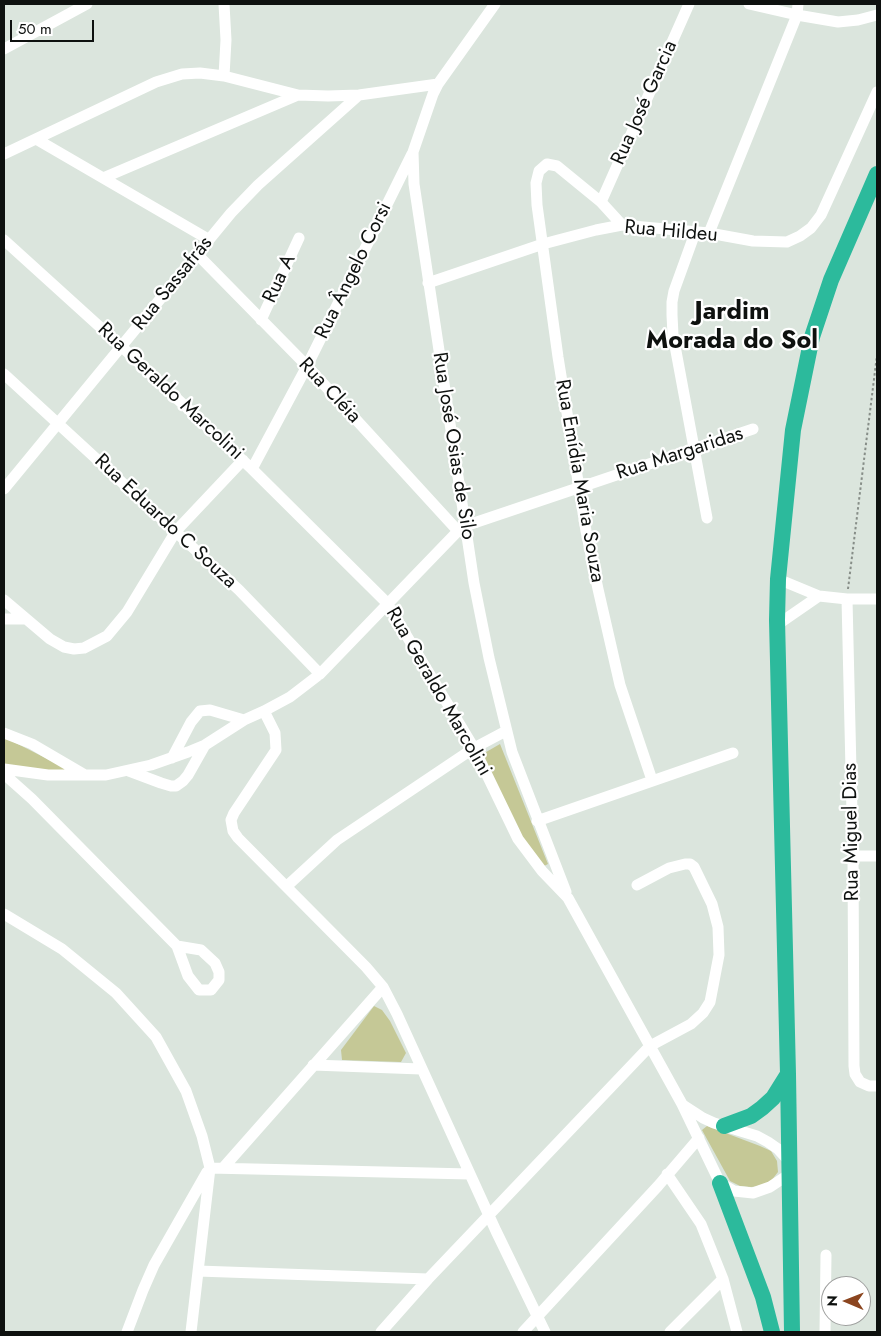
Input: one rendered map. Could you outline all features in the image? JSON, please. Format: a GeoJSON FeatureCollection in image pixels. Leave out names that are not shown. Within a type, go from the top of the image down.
{"type":"FeatureCollection","features":[{"type":"Feature","properties":{"kind":"highway"},"geometry":{"type":"LineString","coordinates":[[792,1332],[777,625],[778,579],[792,430],[812,337],[831,280],[877,174]]}},
{"type":"Feature","properties":{"kind":"highway"},"geometry":{"type":"LineString","coordinates":[[724,1126],[744,1119],[762,1108],[777,1092],[788,1074]]}},
{"type":"Feature","properties":{"kind":"highway"},"geometry":{"type":"LineString","coordinates":[[720,1183],[763,1297],[772,1332]]}},
{"type":"Feature","properties":{"kind":"street"},"geometry":{"type":"LineString","coordinates":[[4,49],[87,4]]}},
{"type":"Feature","properties":{"kind":"street"},"geometry":{"type":"LineString","coordinates":[[224,4],[226,40],[224,76]]}},
{"type":"Feature","properties":{"kind":"street","name":"Rua José Osias de Silo"},"geometry":{"type":"LineString","coordinates":[[495,4],[438,84],[421,125],[413,152],[414,184],[462,529],[506,731],[537,821],[568,898]]}},
{"type":"Feature","properties":{"kind":"street","name":"Rua José Garcia"},"geometry":{"type":"LineString","coordinates":[[601,202],[689,4]]}},
{"type":"Feature","properties":{"kind":"street"},"geometry":{"type":"LineString","coordinates":[[749,4],[797,9],[838,22],[877,16]]}},
{"type":"Feature","properties":{"kind":"street"},"geometry":{"type":"LineString","coordinates":[[709,233],[797,9]]}},
{"type":"Feature","properties":{"kind":"street"},"geometry":{"type":"LineString","coordinates":[[4,154],[156,82],[182,74],[200,73],[224,76],[298,94],[359,95],[438,84]]}},
{"type":"Feature","properties":{"kind":"street","name":"Rua Hildeu"},"geometry":{"type":"LineString","coordinates":[[428,283],[542,244],[596,230],[622,226],[709,233],[753,241],[787,242],[811,228],[822,215],[877,92]]}},
{"type":"Feature","properties":{"kind":"street"},"geometry":{"type":"LineString","coordinates":[[103,178],[298,94]]}},
{"type":"Feature","properties":{"kind":"street","name":"Rua Sassafrás"},"geometry":{"type":"LineString","coordinates":[[4,488],[122,347],[208,239],[258,186],[359,95]]}},
{"type":"Feature","properties":{"kind":"street"},"geometry":{"type":"LineString","coordinates":[[36,139],[208,239]]}},
{"type":"Feature","properties":{"kind":"street","name":"Rua Ângelo Corsi"},"geometry":{"type":"LineString","coordinates":[[252,469],[307,366],[413,152]]}},
{"type":"Feature","properties":{"kind":"street","name":"Rua Emídia Maria Souza"},"geometry":{"type":"LineString","coordinates":[[601,202],[557,166],[547,164],[542,166],[536,176],[542,244],[578,488],[620,685],[652,780]]}},
{"type":"Feature","properties":{"kind":"street"},"geometry":{"type":"LineString","coordinates":[[601,202],[622,226]]}},
{"type":"Feature","properties":{"kind":"street"},"geometry":{"type":"LineString","coordinates":[[696,233],[672,302],[673,335],[707,518]]}},
{"type":"Feature","properties":{"kind":"street","name":"Rua A"},"geometry":{"type":"LineString","coordinates":[[261,320],[300,238]]}},
{"type":"Feature","properties":{"kind":"street","name":"Rua Geraldo Marcolini"},"geometry":{"type":"LineString","coordinates":[[4,240],[243,460],[387,604],[474,748],[518,839],[542,871],[568,898],[682,1104],[720,1183]]}},
{"type":"Feature","properties":{"kind":"street","name":"Rua Cléia"},"geometry":{"type":"LineString","coordinates":[[197,254],[462,529]]}},
{"type":"Feature","properties":{"kind":"street","name":"Rua Eduardo C Souza"},"geometry":{"type":"LineString","coordinates":[[4,374],[239,590],[322,673]]}},
{"type":"Feature","properties":{"kind":"street","name":"Rua Margaridas"},"geometry":{"type":"LineString","coordinates":[[462,529],[753,429]]}},
{"type":"Feature","properties":{"kind":"street"},"geometry":{"type":"LineString","coordinates":[[4,600],[50,640],[64,647],[74,649],[92,645],[107,636],[127,612],[176,532],[243,460]]}},
{"type":"Feature","properties":{"kind":"street"},"geometry":{"type":"LineString","coordinates":[[4,769],[48,775],[106,775],[129,771],[172,758],[205,744],[244,720],[290,697],[322,673],[462,529]]}},
{"type":"Feature","properties":{"kind":"street"},"geometry":{"type":"LineString","coordinates":[[778,579],[819,596],[847,599],[877,599]]}},
{"type":"Feature","properties":{"kind":"street"},"geometry":{"type":"LineString","coordinates":[[777,625],[819,596]]}},
{"type":"Feature","properties":{"kind":"street","name":"Rua Miguel Dias"},"geometry":{"type":"LineString","coordinates":[[847,599],[853,856],[854,1066],[855,1074],[860,1082],[869,1086],[877,1086]]}},
{"type":"Feature","properties":{"kind":"street"},"geometry":{"type":"LineString","coordinates":[[4,619],[24,619]]}},
{"type":"Feature","properties":{"kind":"street"},"geometry":{"type":"LineString","coordinates":[[172,758],[191,722],[200,711],[210,710],[244,720]]}},
{"type":"Feature","properties":{"kind":"street"},"geometry":{"type":"LineString","coordinates":[[264,711],[275,734],[276,750],[238,806],[231,820],[231,826],[238,838],[366,967],[383,987],[544,1332]]}},
{"type":"Feature","properties":{"kind":"street"},"geometry":{"type":"LineString","coordinates":[[287,886],[337,840],[474,748],[506,731]]}},
{"type":"Feature","properties":{"kind":"street"},"geometry":{"type":"LineString","coordinates":[[4,733],[32,744],[86,776]]}},
{"type":"Feature","properties":{"kind":"street"},"geometry":{"type":"LineString","coordinates":[[129,771],[161,783],[176,786],[183,782],[188,775],[205,744]]}},
{"type":"Feature","properties":{"kind":"street"},"geometry":{"type":"LineString","coordinates":[[537,821],[733,753]]}},
{"type":"Feature","properties":{"kind":"street"},"geometry":{"type":"LineString","coordinates":[[4,774],[32,799],[177,946]]}},
{"type":"Feature","properties":{"kind":"street"},"geometry":{"type":"LineString","coordinates":[[853,856],[877,856]]}},
{"type":"Feature","properties":{"kind":"street"},"geometry":{"type":"LineString","coordinates":[[381,1332],[428,1279],[650,1046],[691,1024],[703,1013],[710,1002],[719,955],[718,927],[712,904],[694,867],[690,864],[678,865],[637,885]]}},
{"type":"Feature","properties":{"kind":"street"},"geometry":{"type":"LineString","coordinates":[[4,914],[70,955],[116,993],[156,1037],[186,1091],[202,1136],[210,1168],[190,1332]]}},
{"type":"Feature","properties":{"kind":"street"},"geometry":{"type":"LineString","coordinates":[[223,1168],[383,987]]}},
{"type":"Feature","properties":{"kind":"street"},"geometry":{"type":"LineString","coordinates":[[313,1065],[421,1069]]}},
{"type":"Feature","properties":{"kind":"street","name":"Rua Geraldo Marcolini"},"geometry":{"type":"LineString","coordinates":[[682,1104],[703,1118],[757,1136],[768,1142],[778,1149],[788,1168]]}},
{"type":"Feature","properties":{"kind":"street"},"geometry":{"type":"LineString","coordinates":[[523,1332],[699,1138]]}},
{"type":"Feature","properties":{"kind":"street"},"geometry":{"type":"LineString","coordinates":[[210,1168],[470,1174]]}},
{"type":"Feature","properties":{"kind":"street"},"geometry":{"type":"LineString","coordinates":[[127,1332],[154,1265],[182,1213],[210,1168]]}},
{"type":"Feature","properties":{"kind":"street"},"geometry":{"type":"LineString","coordinates":[[720,1183],[734,1191],[753,1193],[770,1187],[788,1168]]}},
{"type":"Feature","properties":{"kind":"street"},"geometry":{"type":"LineString","coordinates":[[668,1174],[702,1224],[723,1279],[737,1332]]}},
{"type":"Feature","properties":{"kind":"street"},"geometry":{"type":"LineString","coordinates":[[825,1332],[826,1255]]}},
{"type":"Feature","properties":{"kind":"street"},"geometry":{"type":"LineString","coordinates":[[198,1271],[428,1279]]}},
{"type":"Feature","properties":{"kind":"street"},"geometry":{"type":"LineString","coordinates":[[670,1332],[723,1279]]}},
{"type":"Feature","properties":{"kind":"path"},"geometry":{"type":"LineString","coordinates":[[847,599],[877,355]]}},
{"type":"Feature","properties":{"kind":"green space"},"geometry":{"type":"Polygon","coordinates":[[[4,738],[69,770],[45,773],[4,765],[4,738]]]}},
{"type":"Feature","properties":{"kind":"green space"},"geometry":{"type":"Polygon","coordinates":[[[500,744],[548,864],[542,867],[525,843],[481,755],[500,744]]]}},
{"type":"Feature","properties":{"kind":"green space"},"geometry":{"type":"Polygon","coordinates":[[[374,1006],[382,1010],[390,1021],[406,1053],[401,1062],[342,1060],[341,1050],[374,1006]]]}},
{"type":"Feature","properties":{"kind":"green space"},"geometry":{"type":"Polygon","coordinates":[[[707,1126],[771,1151],[777,1161],[778,1172],[771,1181],[762,1186],[740,1186],[730,1181],[702,1130],[707,1126]]]}},
{"type":"Feature","properties":{"kind":"district","name":"Jardim Morada do Sol"},"geometry":{"type":"Point","coordinates":[732,328]}}]}
